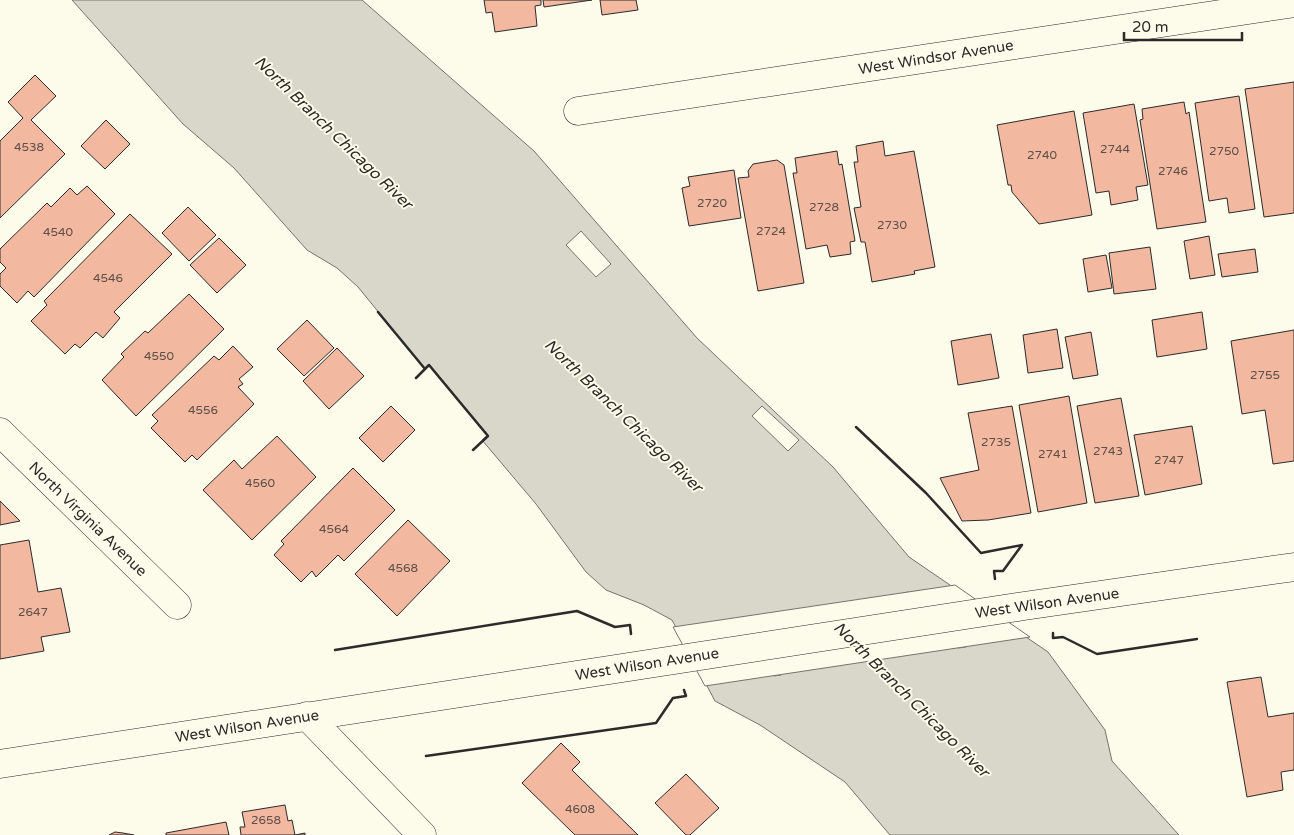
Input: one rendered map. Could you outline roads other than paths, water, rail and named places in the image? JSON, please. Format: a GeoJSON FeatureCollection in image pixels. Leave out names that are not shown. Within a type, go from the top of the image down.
{"type":"FeatureCollection","features":[{"type":"Feature","properties":{"kind":"street","name":"West Windsor Avenue"},"geometry":{"type":"LineString","coordinates":[[578,111],[1294,3]]}},
{"type":"Feature","properties":{"kind":"street","name":"North Virginia Avenue"},"geometry":{"type":"LineString","coordinates":[[0,432],[177,605]]}},
{"type":"Feature","properties":{"kind":"street","name":"West Wilson Avenue"},"geometry":{"type":"LineString","coordinates":[[0,764],[1024,606],[1294,567]]}},
{"type":"Feature","properties":{"kind":"street"},"geometry":{"type":"LineString","coordinates":[[307,716],[422,835]]}},
{"type":"Feature","properties":{"kind":"water","name":"North Branch Chicago River"},"geometry":{"type":"Polygon","coordinates":[[[72,0],[362,0],[534,151],[697,338],[833,467],[909,557],[1048,652],[1105,730],[1112,761],[1179,835],[890,835],[845,782],[760,725],[715,701],[672,620],[644,605],[606,590],[586,572],[536,504],[482,440],[488,435],[430,365],[425,369],[358,287],[337,268],[307,250],[234,168],[183,124],[72,0]],[[909,592],[902,593],[958,648],[966,647],[909,592]],[[725,620],[719,621],[774,676],[781,675],[725,620]]]}}]}
